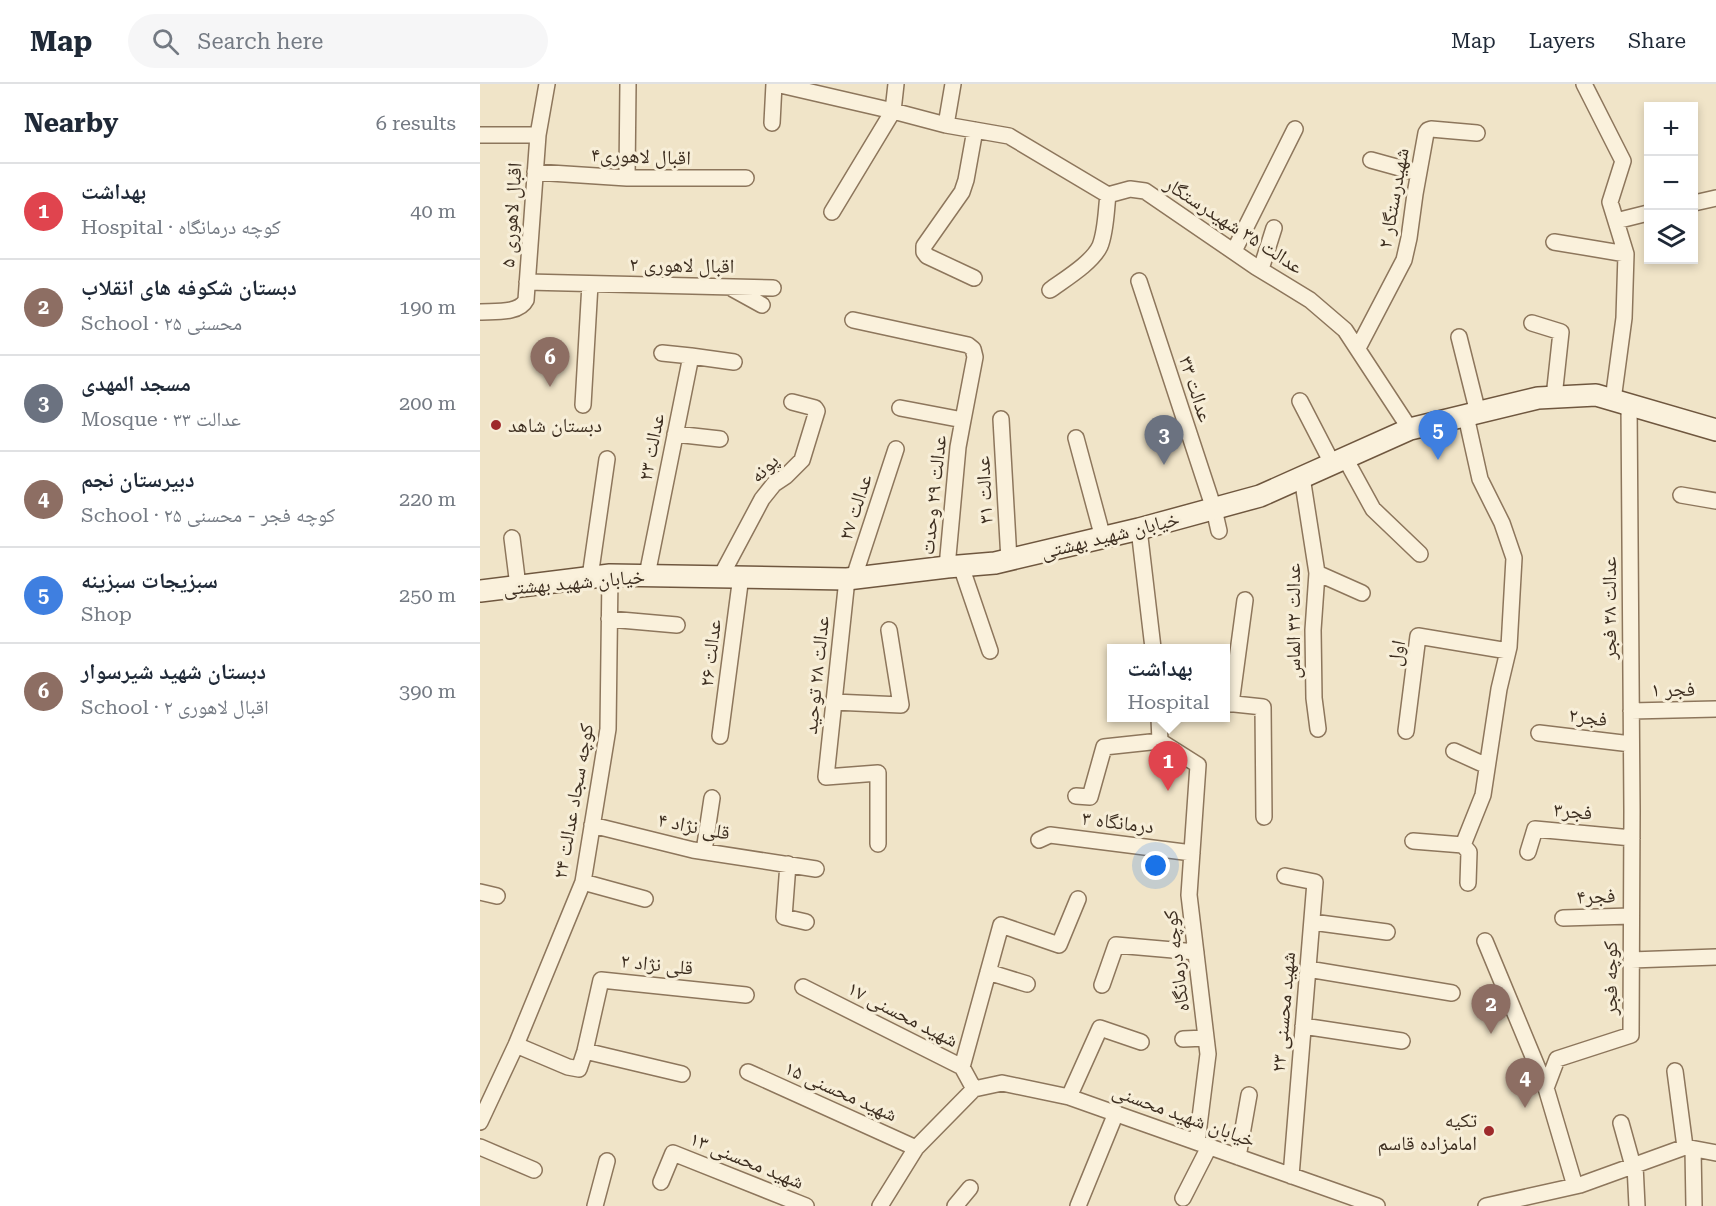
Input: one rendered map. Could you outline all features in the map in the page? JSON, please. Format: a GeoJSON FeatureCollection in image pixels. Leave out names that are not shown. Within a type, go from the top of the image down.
{"type":"FeatureCollection","features":[{"type":"Feature","properties":{"kind":"main road","name":"خیابان شهید بهشتی"},"geometry":{"type":"LineString","coordinates":[[480,591],[600,576],[851,578],[995,563],[1139,529],[1260,496],[1410,429],[1538,398],[1596,394],[1716,430]]}},
{"type":"Feature","properties":{"kind":"street","name":"اقبال لاهوری ۵"},"geometry":{"type":"LineString","coordinates":[[480,312],[516,309],[526,300],[538,135],[547,84]]}},
{"type":"Feature","properties":{"kind":"street"},"geometry":{"type":"LineString","coordinates":[[627,178],[628,84]]}},
{"type":"Feature","properties":{"kind":"street"},"geometry":{"type":"LineString","coordinates":[[772,123],[775,84],[946,125],[1003,135],[1015,139],[1108,195],[1102,238],[1096,254],[1050,291]]}},
{"type":"Feature","properties":{"kind":"street"},"geometry":{"type":"LineString","coordinates":[[832,212],[894,111],[897,84]]}},
{"type":"Feature","properties":{"kind":"street"},"geometry":{"type":"LineString","coordinates":[[946,125],[953,84]]}},
{"type":"Feature","properties":{"kind":"street","name":"عدالت ۳۸ فجر"},"geometry":{"type":"LineString","coordinates":[[1584,84],[1623,161],[1610,202],[1626,254],[1621,402],[1632,811]]}},
{"type":"Feature","properties":{"kind":"street"},"geometry":{"type":"LineString","coordinates":[[1234,251],[1295,129]]}},
{"type":"Feature","properties":{"kind":"street","name":"شهیدرستگار ۲"},"geometry":{"type":"LineString","coordinates":[[1358,348],[1404,260],[1426,133],[1431,129],[1477,133]]}},
{"type":"Feature","properties":{"kind":"street"},"geometry":{"type":"LineString","coordinates":[[974,278],[927,256],[924,246],[962,192],[975,130]]}},
{"type":"Feature","properties":{"kind":"street"},"geometry":{"type":"LineString","coordinates":[[480,135],[538,135]]}},
{"type":"Feature","properties":{"kind":"street"},"geometry":{"type":"LineString","coordinates":[[1371,160],[1418,173]]}},
{"type":"Feature","properties":{"kind":"street","name":"اقبال لاهوری۴"},"geometry":{"type":"LineString","coordinates":[[535,172],[627,178],[746,178]]}},
{"type":"Feature","properties":{"kind":"street","name":"عدالت ۳۵ شهیدرستگار"},"geometry":{"type":"LineString","coordinates":[[1108,195],[1130,189],[1145,191],[1310,300],[1346,330],[1410,429]]}},
{"type":"Feature","properties":{"kind":"street"},"geometry":{"type":"LineString","coordinates":[[1698,202],[1716,198]]}},
{"type":"Feature","properties":{"kind":"street"},"geometry":{"type":"LineString","coordinates":[[1616,221],[1644,214]]}},
{"type":"Feature","properties":{"kind":"street"},"geometry":{"type":"LineString","coordinates":[[1261,269],[1274,228]]}},
{"type":"Feature","properties":{"kind":"street"},"geometry":{"type":"LineString","coordinates":[[1554,242],[1626,254]]}},
{"type":"Feature","properties":{"kind":"street","name":"عدالت ۳۳"},"geometry":{"type":"LineString","coordinates":[[1138,281],[1214,509],[1219,531]]}},
{"type":"Feature","properties":{"kind":"street","name":"اقبال لاهوری ۲"},"geometry":{"type":"LineString","coordinates":[[527,282],[773,288]]}},
{"type":"Feature","properties":{"kind":"street"},"geometry":{"type":"LineString","coordinates":[[583,405],[590,284]]}},
{"type":"Feature","properties":{"kind":"street"},"geometry":{"type":"LineString","coordinates":[[731,287],[762,305]]}},
{"type":"Feature","properties":{"kind":"street"},"geometry":{"type":"LineString","coordinates":[[853,320],[968,345],[973,349],[975,357],[963,420]]}},
{"type":"Feature","properties":{"kind":"street"},"geometry":{"type":"LineString","coordinates":[[1532,323],[1561,332],[1554,397]]}},
{"type":"Feature","properties":{"kind":"street"},"geometry":{"type":"LineString","coordinates":[[1459,337],[1472,415],[1479,478],[1502,523],[1514,558],[1508,651],[1499,689],[1483,795],[1463,845]]}},
{"type":"Feature","properties":{"kind":"street"},"geometry":{"type":"LineString","coordinates":[[662,353],[734,362]]}},
{"type":"Feature","properties":{"kind":"street","name":"عدالت ۲۳"},"geometry":{"type":"LineString","coordinates":[[647,575],[691,356]]}},
{"type":"Feature","properties":{"kind":"street"},"geometry":{"type":"LineString","coordinates":[[1300,401],[1373,509],[1420,554]]}},
{"type":"Feature","properties":{"kind":"street","name":"پونه"},"geometry":{"type":"LineString","coordinates":[[731,576],[762,499],[774,484],[802,460],[817,411],[815,408],[792,402]]}},
{"type":"Feature","properties":{"kind":"street","name":"عدالت ۲۹ وحدت"},"geometry":{"type":"LineString","coordinates":[[900,408],[963,420],[958,447],[954,566]]}},
{"type":"Feature","properties":{"kind":"street","name":"عدالت ۳۱"},"geometry":{"type":"LineString","coordinates":[[1001,419],[1009,560]]}},
{"type":"Feature","properties":{"kind":"street"},"geometry":{"type":"LineString","coordinates":[[675,434],[720,439]]}},
{"type":"Feature","properties":{"kind":"street"},"geometry":{"type":"LineString","coordinates":[[1076,438],[1103,538]]}},
{"type":"Feature","properties":{"kind":"street","name":"عدالت ۲۷"},"geometry":{"type":"LineString","coordinates":[[851,578],[896,449]]}},
{"type":"Feature","properties":{"kind":"street","name":"کوچه سجاد عدالت ۲۴"},"geometry":{"type":"LineString","coordinates":[[480,1122],[516,1045],[583,882],[608,729],[609,619],[600,576],[607,459]]}},
{"type":"Feature","properties":{"kind":"street","name":"عدالت ۳۲ الماس"},"geometry":{"type":"LineString","coordinates":[[1302,477],[1317,573],[1313,630],[1314,698],[1318,729]]}},
{"type":"Feature","properties":{"kind":"street"},"geometry":{"type":"LineString","coordinates":[[1681,495],[1716,501]]}},
{"type":"Feature","properties":{"kind":"street"},"geometry":{"type":"LineString","coordinates":[[1139,529],[1153,644]]}},
{"type":"Feature","properties":{"kind":"street"},"geometry":{"type":"LineString","coordinates":[[512,538],[518,586]]}},
{"type":"Feature","properties":{"kind":"street"},"geometry":{"type":"LineString","coordinates":[[954,566],[990,651]]}},
{"type":"Feature","properties":{"kind":"street"},"geometry":{"type":"LineString","coordinates":[[1317,573],[1362,592]]}},
{"type":"Feature","properties":{"kind":"street","name":"عدالت ۲۶"},"geometry":{"type":"LineString","coordinates":[[720,736],[731,576]]}},
{"type":"Feature","properties":{"kind":"street","name":"عدالت ۲۸ توحید"},"geometry":{"type":"LineString","coordinates":[[851,578],[826,777],[878,773],[878,844]]}},
{"type":"Feature","properties":{"kind":"street"},"geometry":{"type":"LineString","coordinates":[[1230,692],[1245,600]]}},
{"type":"Feature","properties":{"kind":"street"},"geometry":{"type":"LineString","coordinates":[[609,619],[677,625]]}},
{"type":"Feature","properties":{"kind":"street"},"geometry":{"type":"LineString","coordinates":[[834,702],[901,705],[889,630]]}},
{"type":"Feature","properties":{"kind":"street","name":"اول"},"geometry":{"type":"LineString","coordinates":[[1406,731],[1418,636],[1508,651]]}},
{"type":"Feature","properties":{"kind":"street"},"geometry":{"type":"LineString","coordinates":[[1230,704],[1263,706],[1264,817]]}},
{"type":"Feature","properties":{"kind":"street","name":"فجر ۱"},"geometry":{"type":"LineString","coordinates":[[1631,711],[1716,709]]}},
{"type":"Feature","properties":{"kind":"street"},"geometry":{"type":"LineString","coordinates":[[1076,796],[1090,797],[1104,747],[1160,741],[1159,722]]}},
{"type":"Feature","properties":{"kind":"street","name":"فجر۲"},"geometry":{"type":"LineString","coordinates":[[1539,733],[1631,744]]}},
{"type":"Feature","properties":{"kind":"street","name":"کوچه درمانگاه"},"geometry":{"type":"LineString","coordinates":[[1160,741],[1198,765],[1189,895],[1208,1054],[1203,1144]]}},
{"type":"Feature","properties":{"kind":"street"},"geometry":{"type":"LineString","coordinates":[[1454,751],[1487,766]]}},
{"type":"Feature","properties":{"kind":"street"},"geometry":{"type":"LineString","coordinates":[[704,851],[712,798]]}},
{"type":"Feature","properties":{"kind":"street","name":"کوچه فجر"},"geometry":{"type":"LineString","coordinates":[[1546,1088],[1557,1059],[1631,1035],[1632,811]]}},
{"type":"Feature","properties":{"kind":"street","name":"قلی نژاد ۴"},"geometry":{"type":"LineString","coordinates":[[592,825],[704,851],[816,869]]}},
{"type":"Feature","properties":{"kind":"street","name":"فجر۳"},"geometry":{"type":"LineString","coordinates":[[1528,852],[1535,829],[1632,838]]}},
{"type":"Feature","properties":{"kind":"street","name":"درمانگاه ۳"},"geometry":{"type":"LineString","coordinates":[[1039,840],[1050,835],[1192,853]]}},
{"type":"Feature","properties":{"kind":"street"},"geometry":{"type":"LineString","coordinates":[[1413,842],[1463,845],[1470,852],[1468,883]]}},
{"type":"Feature","properties":{"kind":"street"},"geometry":{"type":"LineString","coordinates":[[789,864],[784,917],[806,922]]}},
{"type":"Feature","properties":{"kind":"street","name":"شهید محسنی ۲۳"},"geometry":{"type":"LineString","coordinates":[[1285,876],[1315,882],[1292,1176]]}},
{"type":"Feature","properties":{"kind":"street"},"geometry":{"type":"LineString","coordinates":[[583,882],[645,899]]}},
{"type":"Feature","properties":{"kind":"street"},"geometry":{"type":"LineString","coordinates":[[480,892],[497,896]]}},
{"type":"Feature","properties":{"kind":"street"},"geometry":{"type":"LineString","coordinates":[[962,1067],[1001,926],[1059,945],[1078,899]]}},
{"type":"Feature","properties":{"kind":"street","name":"فجر۴"},"geometry":{"type":"LineString","coordinates":[[1563,918],[1631,916]]}},
{"type":"Feature","properties":{"kind":"street"},"geometry":{"type":"LineString","coordinates":[[1312,922],[1387,932]]}},
{"type":"Feature","properties":{"kind":"street"},"geometry":{"type":"LineString","coordinates":[[1485,941],[1546,1088],[1575,1186]]}},
{"type":"Feature","properties":{"kind":"street"},"geometry":{"type":"LineString","coordinates":[[1102,985],[1116,945],[1196,952]]}},
{"type":"Feature","properties":{"kind":"street"},"geometry":{"type":"LineString","coordinates":[[1631,960],[1716,957]]}},
{"type":"Feature","properties":{"kind":"street"},"geometry":{"type":"LineString","coordinates":[[1308,969],[1452,993]]}},
{"type":"Feature","properties":{"kind":"street"},"geometry":{"type":"LineString","coordinates":[[988,972],[1027,984]]}},
{"type":"Feature","properties":{"kind":"street","name":"قلی نژاد ۲"},"geometry":{"type":"LineString","coordinates":[[585,1051],[601,980],[746,995]]}},
{"type":"Feature","properties":{"kind":"street","name":"شهید محسنی ۱۷"},"geometry":{"type":"LineString","coordinates":[[803,987],[962,1067],[974,1089]]}},
{"type":"Feature","properties":{"kind":"street"},"geometry":{"type":"LineString","coordinates":[[1303,1026],[1402,1041]]}},
{"type":"Feature","properties":{"kind":"street"},"geometry":{"type":"LineString","coordinates":[[1069,1097],[1100,1028],[1141,1042]]}},
{"type":"Feature","properties":{"kind":"street"},"geometry":{"type":"LineString","coordinates":[[1183,1039],[1206,1038]]}},
{"type":"Feature","properties":{"kind":"street"},"geometry":{"type":"LineString","coordinates":[[516,1045],[568,1067],[579,1069],[585,1051],[682,1074]]}},
{"type":"Feature","properties":{"kind":"street"},"geometry":{"type":"LineString","coordinates":[[1675,1071],[1689,1148],[1694,1206]]}},
{"type":"Feature","properties":{"kind":"street","name":"شهید محسنی ۱۵"},"geometry":{"type":"LineString","coordinates":[[748,1072],[916,1148]]}},
{"type":"Feature","properties":{"kind":"street","name":"خیابان شهید محسنی"},"geometry":{"type":"LineString","coordinates":[[974,1089],[1002,1083],[1069,1097],[1292,1176],[1336,1200],[1377,1206]]}},
{"type":"Feature","properties":{"kind":"street"},"geometry":{"type":"LineString","coordinates":[[880,1206],[916,1148],[974,1089]]}},
{"type":"Feature","properties":{"kind":"street"},"geometry":{"type":"LineString","coordinates":[[1238,1157],[1249,1095]]}},
{"type":"Feature","properties":{"kind":"street"},"geometry":{"type":"LineString","coordinates":[[1078,1206],[1116,1113]]}},
{"type":"Feature","properties":{"kind":"street"},"geometry":{"type":"LineString","coordinates":[[1621,1123],[1634,1165],[1637,1206]]}},
{"type":"Feature","properties":{"kind":"street"},"geometry":{"type":"LineString","coordinates":[[1183,1197],[1203,1144]]}},
{"type":"Feature","properties":{"kind":"street"},"geometry":{"type":"LineString","coordinates":[[480,1147],[534,1170]]}},
{"type":"Feature","properties":{"kind":"street"},"geometry":{"type":"LineString","coordinates":[[1486,1206],[1575,1186],[1689,1148],[1716,1153]]}},
{"type":"Feature","properties":{"kind":"street","name":"شهید محسنی ۱۳"},"geometry":{"type":"LineString","coordinates":[[661,1182],[673,1153],[806,1206]]}},
{"type":"Feature","properties":{"kind":"street"},"geometry":{"type":"LineString","coordinates":[[595,1206],[607,1161]]}},
{"type":"Feature","properties":{"kind":"street"},"geometry":{"type":"LineString","coordinates":[[955,1206],[970,1188]]}},
{"type":"Feature","properties":{"kind":"place","name":"دبستان شهید شیرسوار"},"geometry":{"type":"Point","coordinates":[550,387]}},
{"type":"Feature","properties":{"kind":"place","name":"دبستان شاهد"},"geometry":{"type":"Point","coordinates":[496,425]}},
{"type":"Feature","properties":{"kind":"place","name":"سبزیجات سبزینه"},"geometry":{"type":"Point","coordinates":[1438,460]}},
{"type":"Feature","properties":{"kind":"place","name":"مسجد المهدی"},"geometry":{"type":"Point","coordinates":[1164,465]}},
{"type":"Feature","properties":{"kind":"place","name":"بهداشت"},"geometry":{"type":"Point","coordinates":[1168,791]}},
{"type":"Feature","properties":{"kind":"place","name":"دبستان شکوفه های انقلاب"},"geometry":{"type":"Point","coordinates":[1491,1034]}},
{"type":"Feature","properties":{"kind":"place","name":"دبیرستان نجم"},"geometry":{"type":"Point","coordinates":[1525,1108]}},
{"type":"Feature","properties":{"kind":"place","name":"تکیه امامزاده قاسم"},"geometry":{"type":"Point","coordinates":[1489,1131]}}]}
